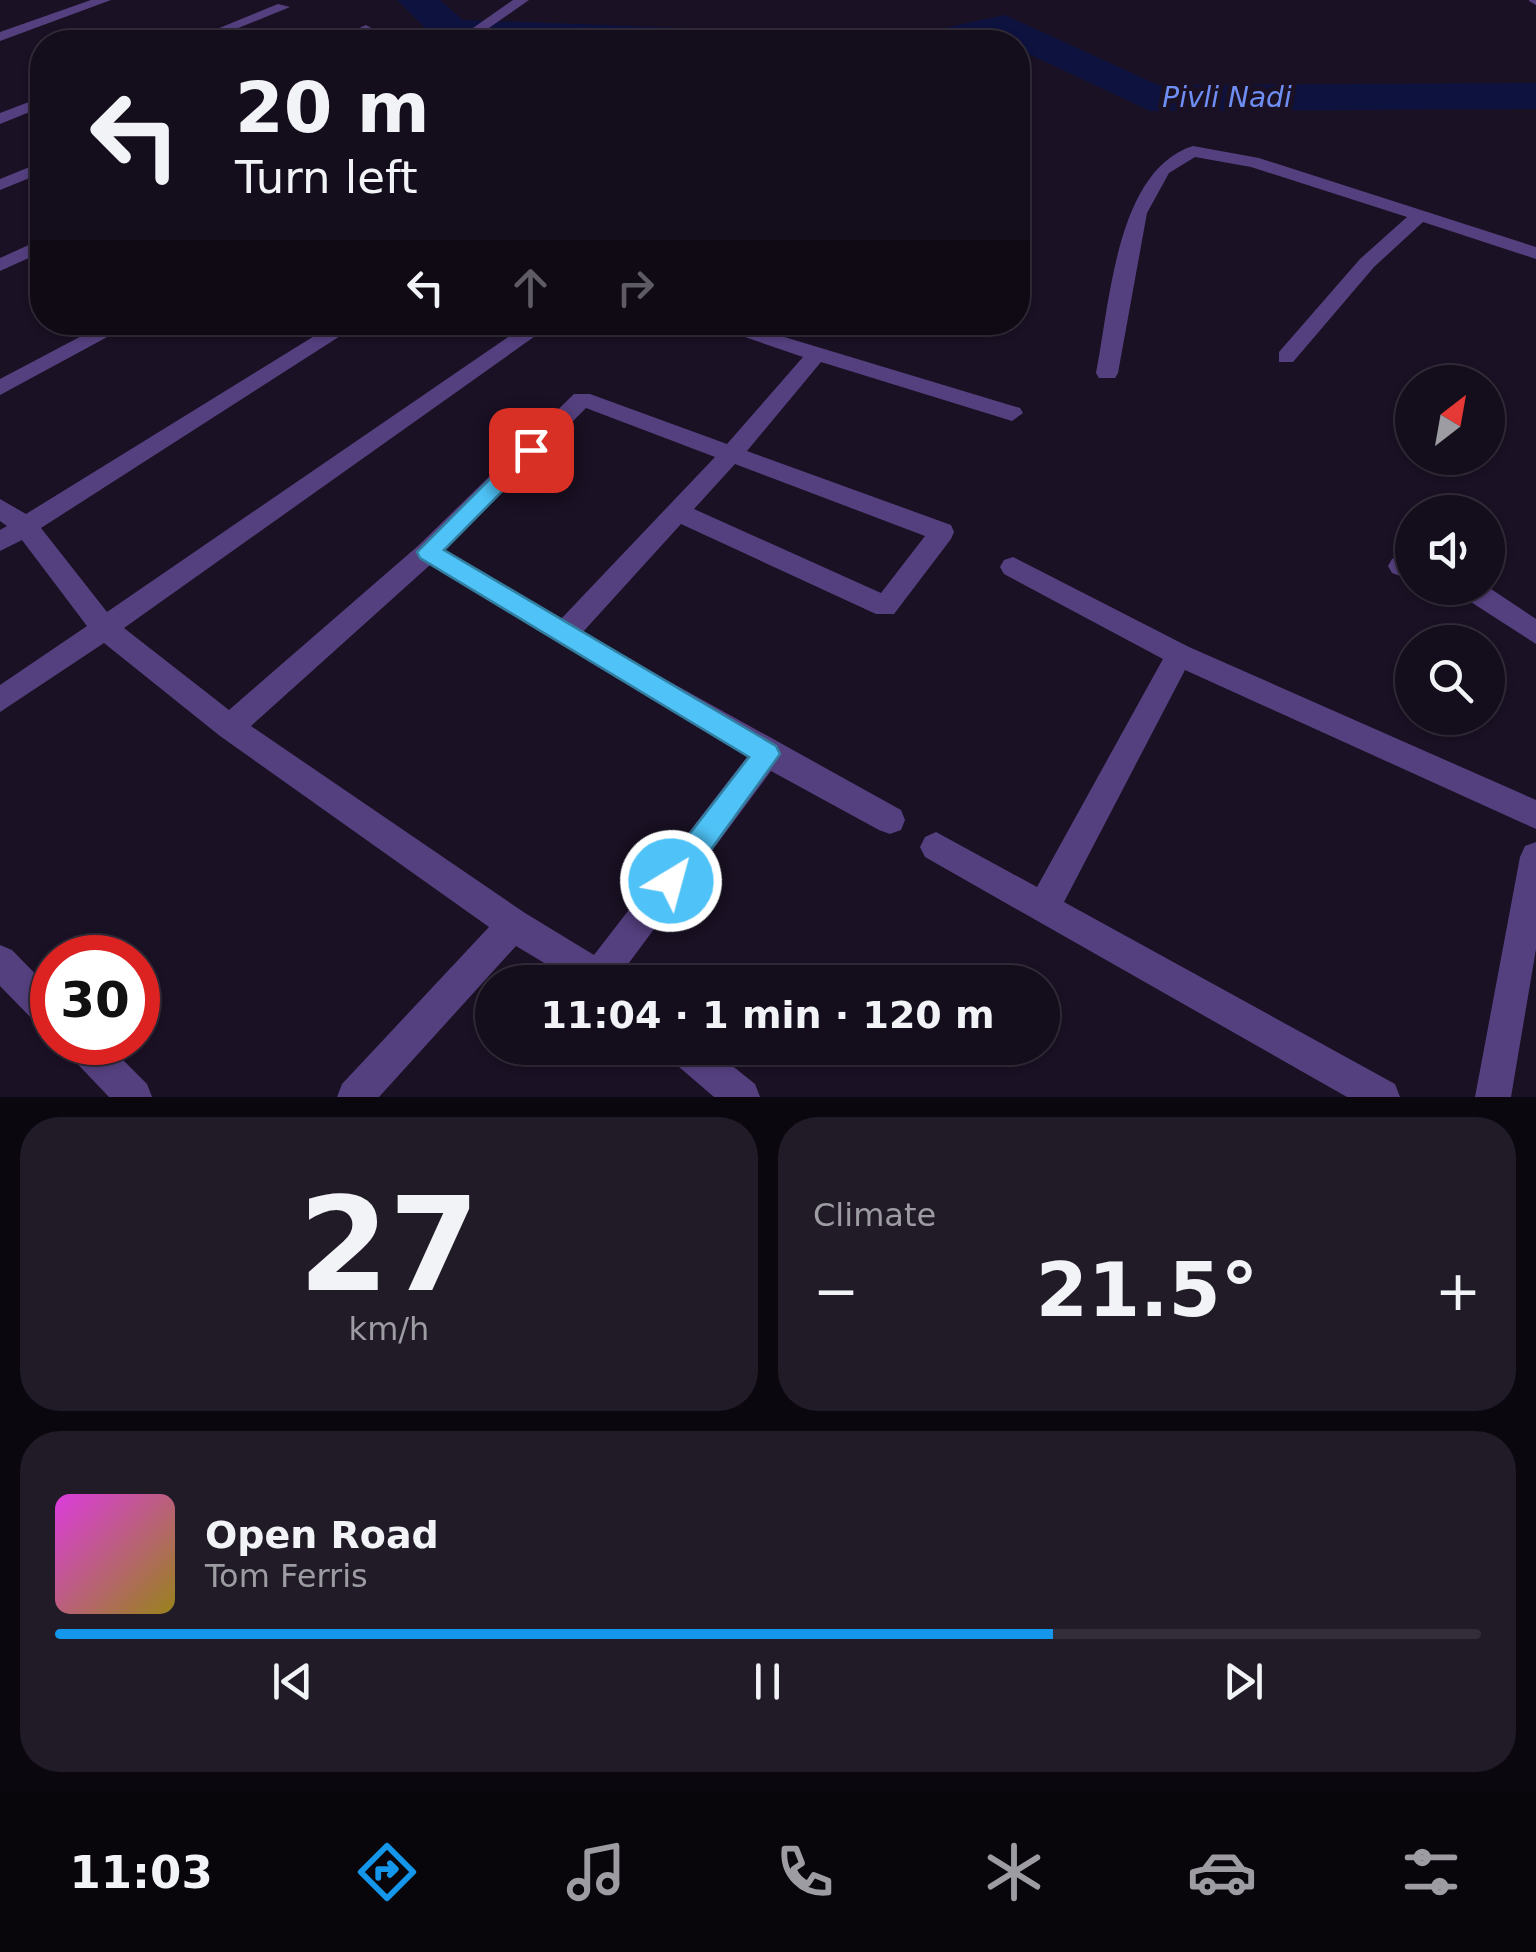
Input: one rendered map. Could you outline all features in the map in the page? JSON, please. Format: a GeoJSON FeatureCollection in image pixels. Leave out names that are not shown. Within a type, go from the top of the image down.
{"type":"FeatureCollection","features":[{"type":"Feature","properties":{"kind":"street"},"geometry":{"type":"LineString","coordinates":[[54,0],[77,9]]}},
{"type":"Feature","properties":{"kind":"street"},"geometry":{"type":"LineString","coordinates":[[0,37],[104,0]]}},
{"type":"Feature","properties":{"kind":"street"},"geometry":{"type":"LineString","coordinates":[[480,30],[522,0]]}},
{"type":"Feature","properties":{"kind":"street"},"geometry":{"type":"LineString","coordinates":[[222,30],[283,6]]}},
{"type":"Feature","properties":{"kind":"street"},"geometry":{"type":"LineString","coordinates":[[361,30],[366,28]]}},
{"type":"Feature","properties":{"kind":"street"},"geometry":{"type":"LineString","coordinates":[[0,119],[30,107]]}},
{"type":"Feature","properties":{"kind":"street"},"geometry":{"type":"LineString","coordinates":[[1108,373],[1138,214],[1162,170],[1193,151],[1218,159],[1253,162],[1536,253]]}},
{"type":"Feature","properties":{"kind":"street"},"geometry":{"type":"LineString","coordinates":[[0,185],[30,172]]}},
{"type":"Feature","properties":{"kind":"street"},"geometry":{"type":"LineString","coordinates":[[1286,358],[1366,263],[1420,215]]}},
{"type":"Feature","properties":{"kind":"street"},"geometry":{"type":"LineString","coordinates":[[0,265],[30,251]]}},
{"type":"Feature","properties":{"kind":"street"},"geometry":{"type":"LineString","coordinates":[[0,388],[101,335]]}},
{"type":"Feature","properties":{"kind":"street"},"geometry":{"type":"LineString","coordinates":[[12,534],[331,335]]}},
{"type":"Feature","properties":{"kind":"street"},"geometry":{"type":"LineString","coordinates":[[0,700],[526,335]]}},
{"type":"Feature","properties":{"kind":"street"},"geometry":{"type":"LineString","coordinates":[[752,335],[1012,412]]}},
{"type":"Feature","properties":{"kind":"street"},"geometry":{"type":"LineString","coordinates":[[563,635],[732,453],[816,355]]}},
{"type":"Feature","properties":{"kind":"street"},"geometry":{"type":"LineString","coordinates":[[230,727],[428,552],[582,399],[942,532],[885,606],[678,512]]}},
{"type":"Feature","properties":{"kind":"street"},"geometry":{"type":"LineString","coordinates":[[0,508],[12,534],[104,627],[230,727],[513,925],[579,965]]}},
{"type":"Feature","properties":{"kind":"street"},"geometry":{"type":"LineString","coordinates":[[428,552],[767,754],[890,820]]}},
{"type":"Feature","properties":{"kind":"street"},"geometry":{"type":"LineString","coordinates":[[1013,567],[1179,655],[1536,816]]}},
{"type":"Feature","properties":{"kind":"street"},"geometry":{"type":"LineString","coordinates":[[1494,605],[1536,633]]}},
{"type":"Feature","properties":{"kind":"street"},"geometry":{"type":"LineString","coordinates":[[1043,908],[1179,655]]}},
{"type":"Feature","properties":{"kind":"street"},"geometry":{"type":"LineString","coordinates":[[612,965],[767,754]]}},
{"type":"Feature","properties":{"kind":"street"},"geometry":{"type":"LineString","coordinates":[[936,846],[1382,1097]]}},
{"type":"Feature","properties":{"kind":"street"},"geometry":{"type":"LineString","coordinates":[[1492,1097],[1536,858]]}},
{"type":"Feature","properties":{"kind":"street"},"geometry":{"type":"LineString","coordinates":[[355,1097],[513,925]]}},
{"type":"Feature","properties":{"kind":"street"},"geometry":{"type":"LineString","coordinates":[[0,962],[30,993]]}},
{"type":"Feature","properties":{"kind":"street"},"geometry":{"type":"LineString","coordinates":[[103,1065],[134,1097]]}},
{"type":"Feature","properties":{"kind":"street"},"geometry":{"type":"LineString","coordinates":[[703,1065],[742,1097]]}},
{"type":"Feature","properties":{"kind":"waterway","name":"Pivli Nadi"},"geometry":{"type":"LineString","coordinates":[[417,0],[450,30]]}},
{"type":"Feature","properties":{"kind":"waterway","name":"Pivli Nadi"},"geometry":{"type":"LineString","coordinates":[[991,30],[1011,30]]}},
{"type":"Feature","properties":{"kind":"waterway","name":"Pivli Nadi"},"geometry":{"type":"LineString","coordinates":[[1030,39],[1150,98],[1536,96]]}},
{"type":"Feature","properties":{"kind":"route"},"geometry":{"type":"LineString","coordinates":[[531,450],[428,552],[767,754],[671,881]]}}]}
